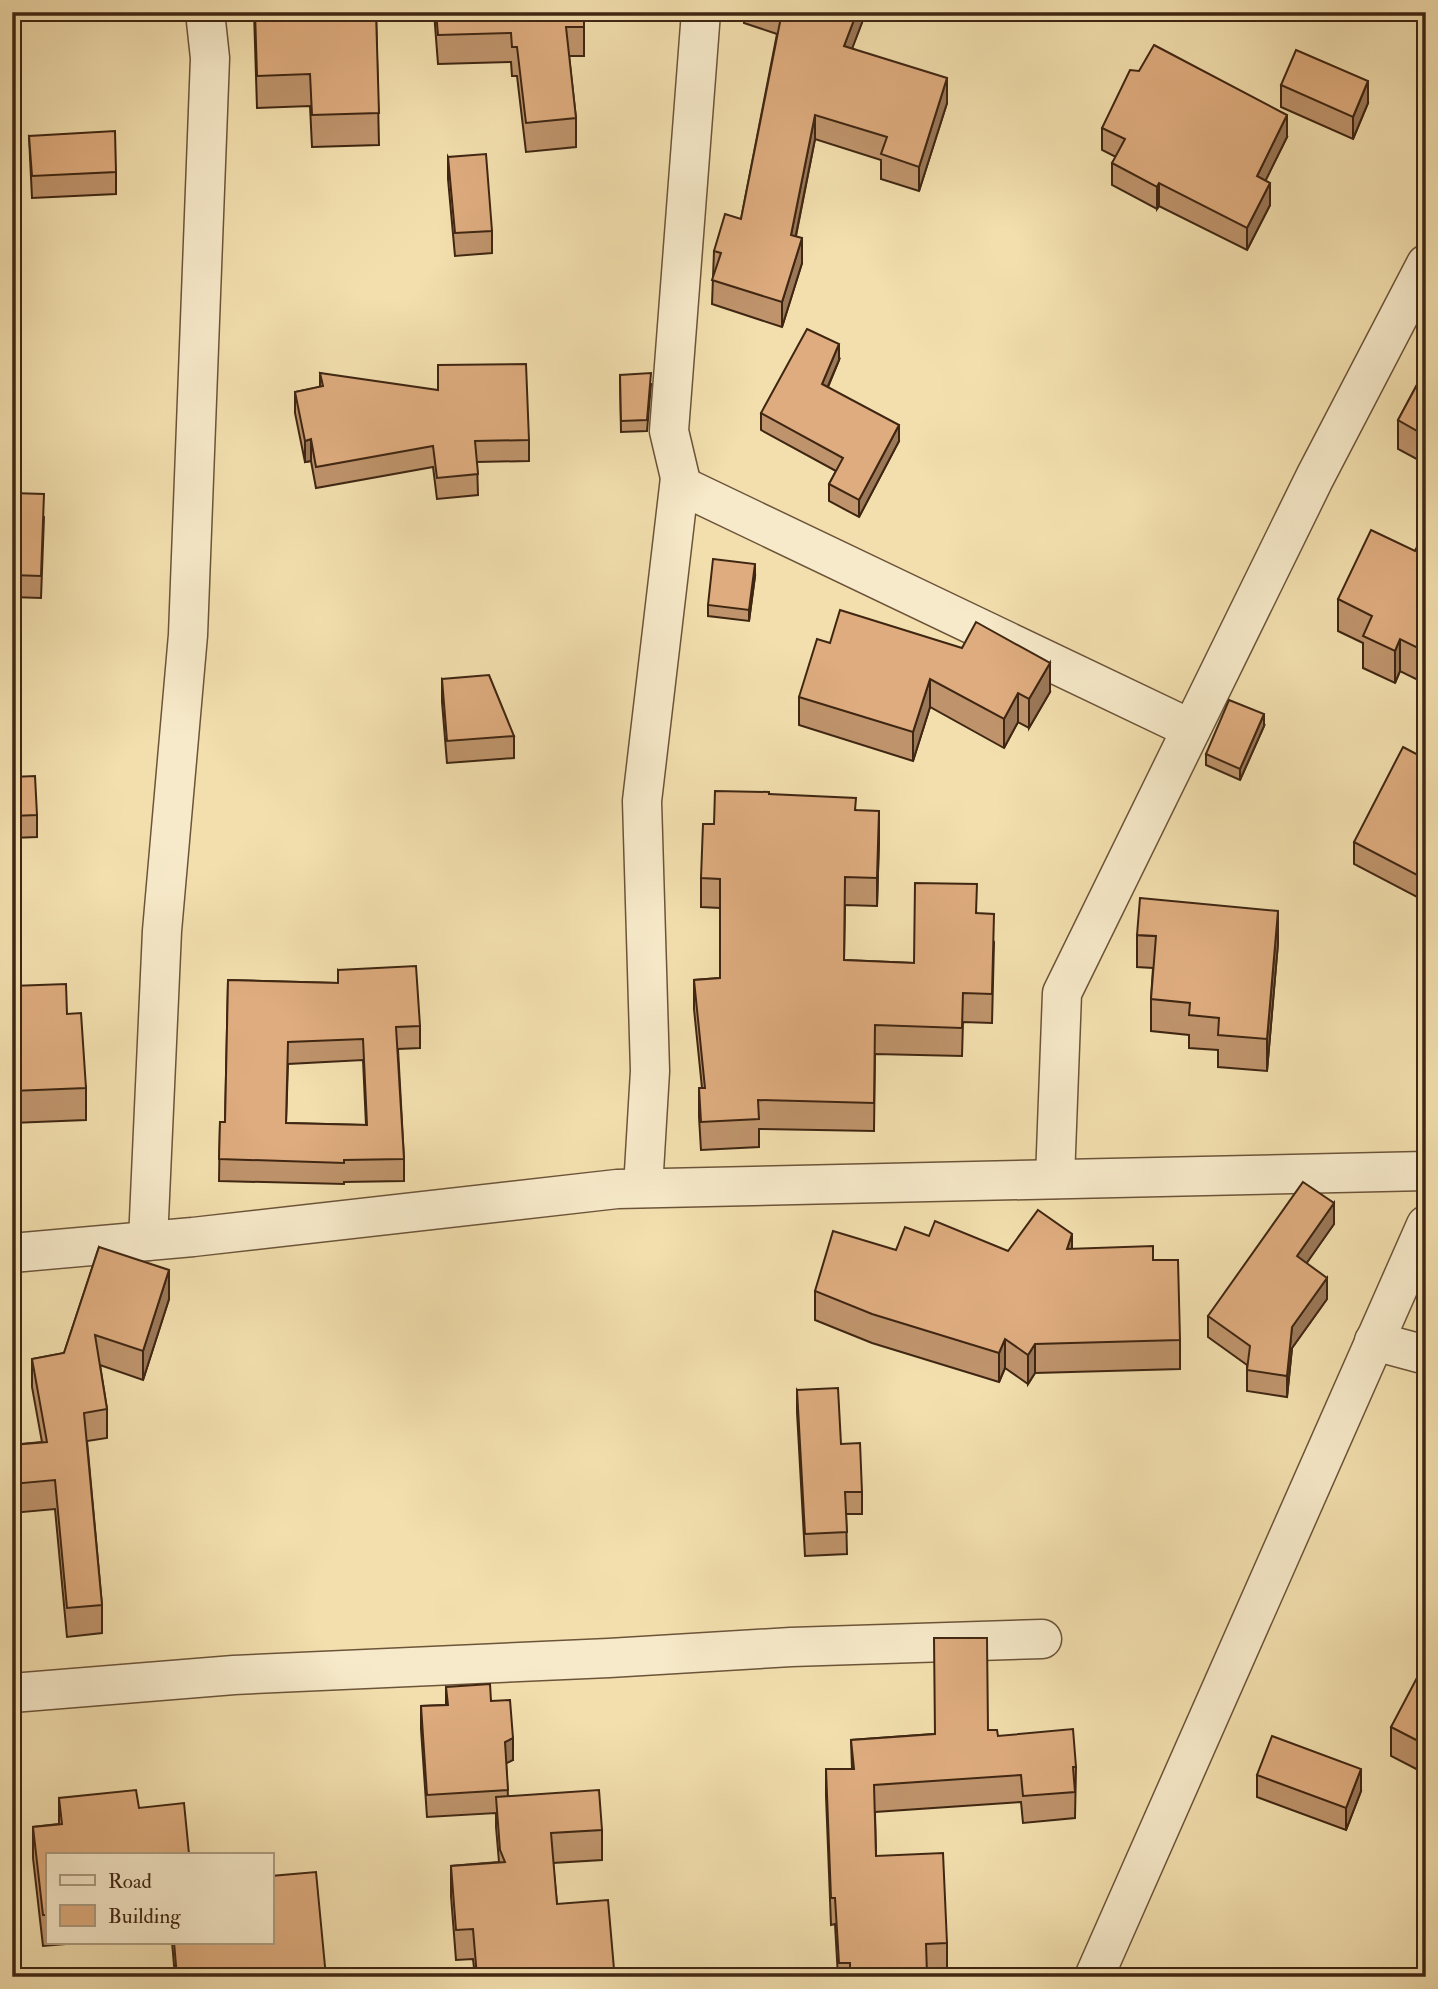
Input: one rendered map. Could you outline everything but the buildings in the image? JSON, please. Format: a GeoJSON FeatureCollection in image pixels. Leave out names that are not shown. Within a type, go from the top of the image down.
{"type":"FeatureCollection","features":[{"type":"Feature","properties":{"kind":"street"},"geometry":{"type":"LineString","coordinates":[[148,1241],[162,931],[188,635],[210,58],[205,12]]}},
{"type":"Feature","properties":{"kind":"street"},"geometry":{"type":"LineString","coordinates":[[701,12],[669,431],[682,486],[1191,729]]}},
{"type":"Feature","properties":{"kind":"street"},"geometry":{"type":"LineString","coordinates":[[1055,1179],[1062,993],[1315,477],[1426,264]]}},
{"type":"Feature","properties":{"kind":"street"},"geometry":{"type":"LineString","coordinates":[[643,1188],[650,1071],[642,801],[680,478]]}},
{"type":"Feature","properties":{"kind":"street"},"geometry":{"type":"LineString","coordinates":[[12,1253],[148,1241],[617,1189],[1426,1171]]}},
{"type":"Feature","properties":{"kind":"street"},"geometry":{"type":"LineString","coordinates":[[1094,1977],[1426,1225]]}},
{"type":"Feature","properties":{"kind":"street"},"geometry":{"type":"LineString","coordinates":[[1374,1341],[1426,1355]]}},
{"type":"Feature","properties":{"kind":"street"},"geometry":{"type":"LineString","coordinates":[[12,1693],[234,1675],[791,1647],[1042,1639]]}}]}
